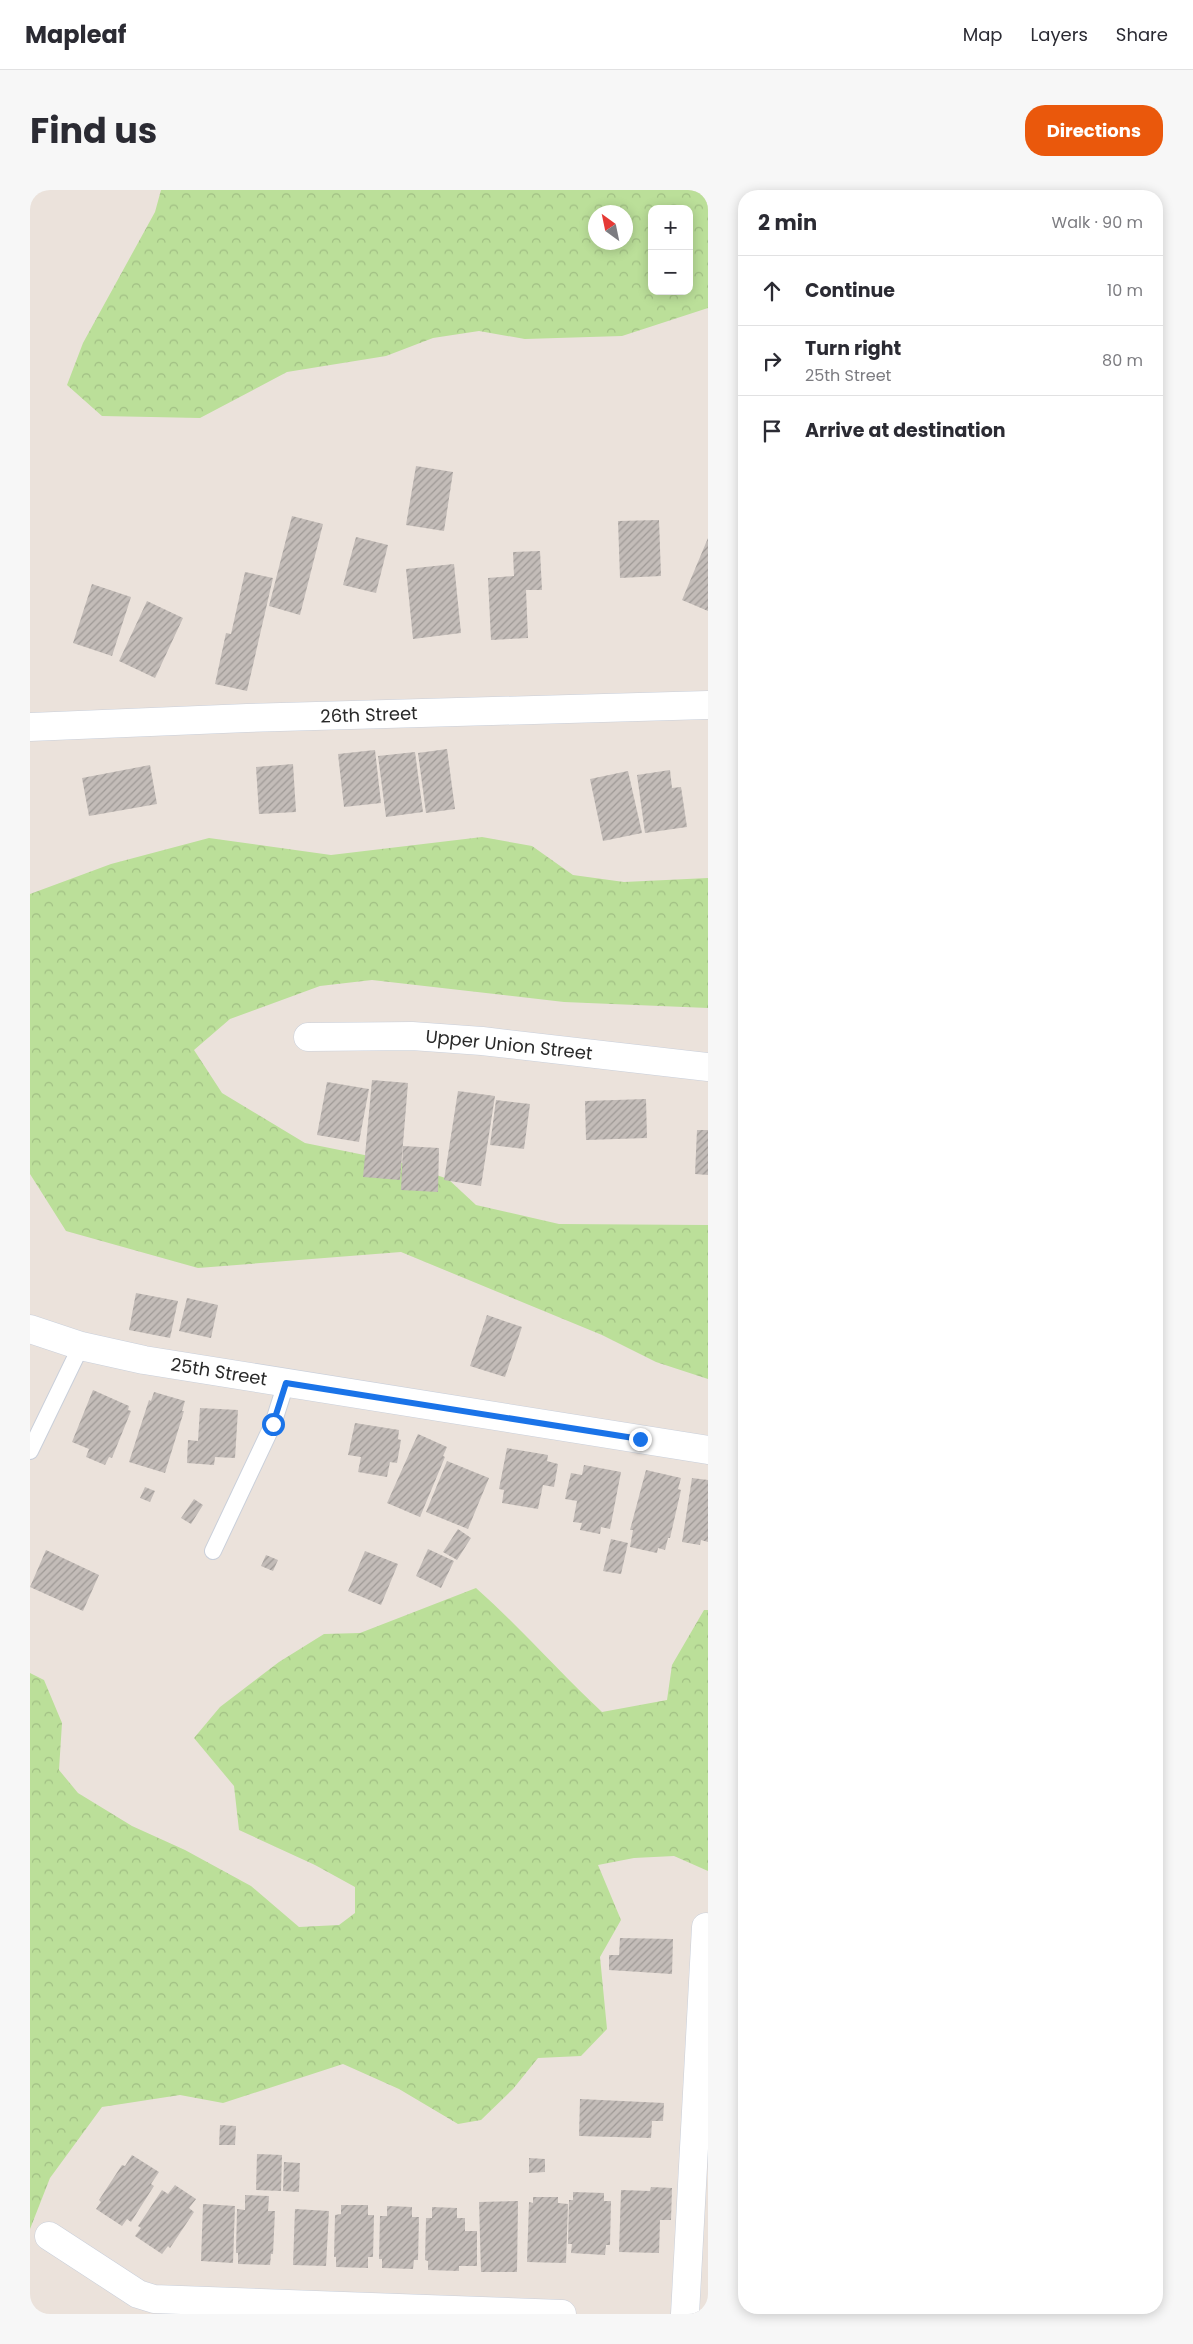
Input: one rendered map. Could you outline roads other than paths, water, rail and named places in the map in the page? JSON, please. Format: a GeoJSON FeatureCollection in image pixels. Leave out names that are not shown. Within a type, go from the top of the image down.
{"type":"FeatureCollection","features":[{"type":"Feature","properties":{"kind":"street","name":"26th Street"},"geometry":{"type":"LineString","coordinates":[[30,727],[247,718],[708,705]]}},
{"type":"Feature","properties":{"kind":"street","name":"Upper Union Street"},"geometry":{"type":"LineString","coordinates":[[308,1037],[412,1036],[473,1040],[708,1067]]}},
{"type":"Feature","properties":{"kind":"street","name":"25th Street"},"geometry":{"type":"LineString","coordinates":[[30,1329],[81,1346],[144,1360],[708,1450]]}},
{"type":"Feature","properties":{"kind":"street"},"geometry":{"type":"LineString","coordinates":[[685,2314],[706,1927]]}},
{"type":"Feature","properties":{"kind":"street"},"geometry":{"type":"LineString","coordinates":[[49,2236],[138,2294],[154,2299],[562,2314]]}},
{"type":"Feature","properties":{"kind":"lane"},"geometry":{"type":"LineString","coordinates":[[30,1451],[81,1346]]}},
{"type":"Feature","properties":{"kind":"lane"},"geometry":{"type":"LineString","coordinates":[[213,1551],[273,1424],[286,1383]]}}]}
